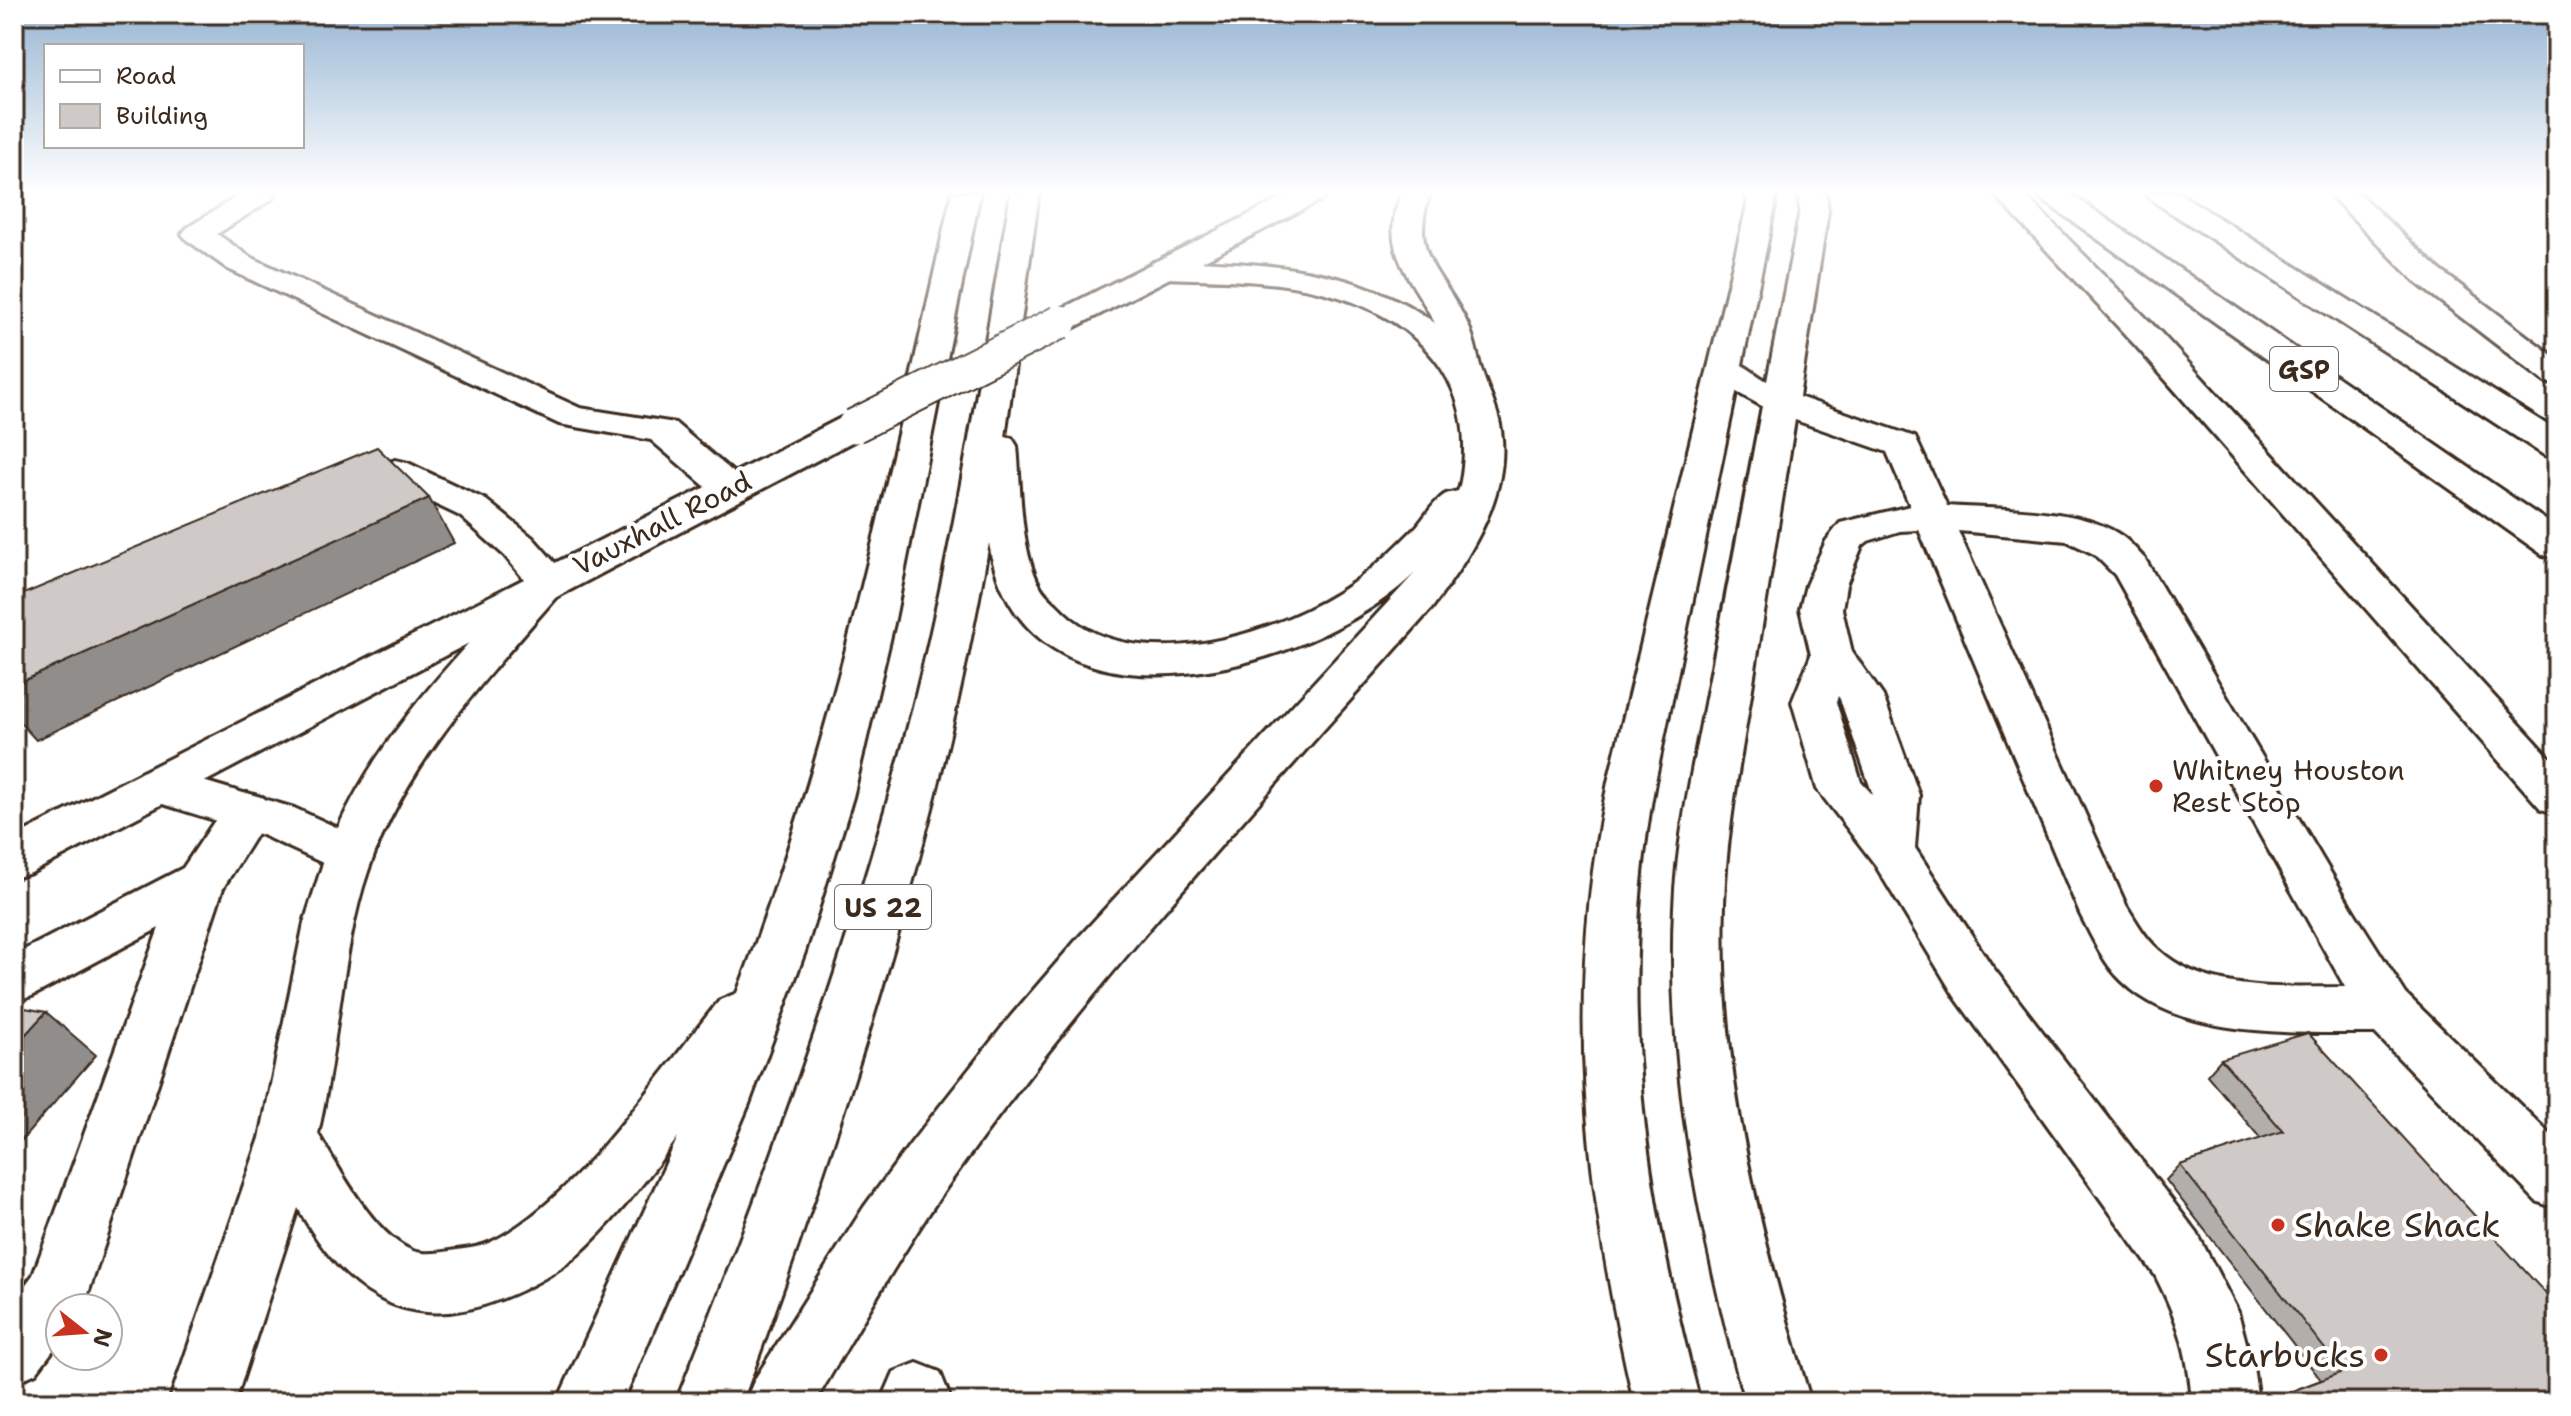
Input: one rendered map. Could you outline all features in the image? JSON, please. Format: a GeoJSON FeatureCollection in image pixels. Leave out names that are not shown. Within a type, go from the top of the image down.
{"type":"FeatureCollection","features":[{"type":"Feature","properties":{"kind":"main road"},"geometry":{"type":"LineString","coordinates":[[233,259],[571,417],[662,431],[731,489]]}},
{"type":"Feature","properties":{"kind":"main road","name":"US 22"},"geometry":{"type":"LineString","coordinates":[[590,1402],[676,1209],[770,976],[811,857],[853,715],[952,259]]}},
{"type":"Feature","properties":{"kind":"main road","name":"US 22"},"geometry":{"type":"LineString","coordinates":[[709,1402],[803,1150],[887,894],[950,644],[1014,259]]}},
{"type":"Feature","properties":{"kind":"main road","name":"Vauxhall Road"},"geometry":{"type":"LineString","coordinates":[[22,846],[156,785],[548,581],[1183,259]]}},
{"type":"Feature","properties":{"kind":"main road"},"geometry":{"type":"LineString","coordinates":[[778,1402],[885,1228],[1021,1044],[1097,952],[1437,574],[1464,528],[1482,460],[1482,423],[1456,334],[1414,259]]}},
{"type":"Feature","properties":{"kind":"main road"},"geometry":{"type":"LineString","coordinates":[[1667,1402],[1644,1306],[1616,1152],[1609,1068],[1610,928],[1627,804],[1749,259]]}},
{"type":"Feature","properties":{"kind":"main road"},"geometry":{"type":"LineString","coordinates":[[1778,1402],[1720,1176],[1704,1081],[1697,954],[1698,887],[1705,830],[1805,259]]}},
{"type":"Feature","properties":{"kind":"main road"},"geometry":{"type":"LineString","coordinates":[[2071,259],[2148,339],[2557,796]]}},
{"type":"Feature","properties":{"kind":"main road","name":"GSP"},"geometry":{"type":"LineString","coordinates":[[2146,259],[2557,546]]}},
{"type":"Feature","properties":{"kind":"main road","name":"GSP"},"geometry":{"type":"LineString","coordinates":[[2263,259],[2557,447]]}},
{"type":"Feature","properties":{"kind":"main road"},"geometry":{"type":"LineString","coordinates":[[2410,259],[2429,277],[2557,375]]}},
{"type":"Feature","properties":{"kind":"main road"},"geometry":{"type":"LineString","coordinates":[[1164,269],[1274,273],[1342,286],[1385,303],[1404,315],[1438,344],[1467,377]]}},
{"type":"Feature","properties":{"kind":"main road"},"geometry":{"type":"LineString","coordinates":[[1725,368],[1741,383],[1780,401],[1902,445],[2105,914],[2124,947],[2142,967],[2181,992],[2213,1003],[2387,1010]]}},
{"type":"Feature","properties":{"kind":"main road"},"geometry":{"type":"LineString","coordinates":[[993,394],[1010,547],[1014,573],[1023,594],[1053,627],[1075,641],[1097,651],[1126,657],[1184,660],[1227,654],[1262,646],[1320,622],[1355,601],[1404,562],[1478,480]]}},
{"type":"Feature","properties":{"kind":"main road"},"geometry":{"type":"LineString","coordinates":[[202,1402],[289,1137],[334,906],[349,854],[384,788],[417,738],[548,581],[519,547],[473,508],[395,471],[318,501]]}},
{"type":"Feature","properties":{"kind":"main road"},"geometry":{"type":"LineString","coordinates":[[2225,1402],[2222,1373],[2207,1312],[2176,1254],[1973,981],[1891,850],[1840,789],[1814,702],[1832,655],[1821,609],[1826,585],[1845,541],[1854,532],[1872,524],[1935,517],[2021,522],[2068,529],[2108,545],[2131,568],[2328,913],[2387,1010],[2557,1181]]}},
{"type":"Feature","properties":{"kind":"main road"},"geometry":{"type":"LineString","coordinates":[[156,785],[303,831],[349,854]]}},
{"type":"Feature","properties":{"kind":"main road"},"geometry":{"type":"LineString","coordinates":[[14,1351],[57,1294],[200,882],[247,811]]}},
{"type":"Feature","properties":{"kind":"main road"},"geometry":{"type":"LineString","coordinates":[[14,980],[200,882]]}},
{"type":"Feature","properties":{"kind":"main road"},"geometry":{"type":"LineString","coordinates":[[289,1137],[352,1239],[398,1277],[429,1284],[456,1283],[489,1274],[538,1247],[589,1204],[770,976]]}},
{"type":"Feature","properties":{"kind":"building"},"geometry":{"type":"Polygon","coordinates":[[[377,447],[429,498],[14,685],[14,598],[377,447]]]}},
{"type":"Feature","properties":{"kind":"building"},"geometry":{"type":"Polygon","coordinates":[[[14,1006],[46,1012],[14,1047],[14,1006]]]}},
{"type":"Feature","properties":{"kind":"building"},"geometry":{"type":"Polygon","coordinates":[[[2308,1033],[2557,1306],[2557,1402],[2277,1402],[2274,1398],[2343,1372],[2180,1165],[2283,1131],[2221,1059],[2308,1033]]]}},
{"type":"Feature","properties":{"kind":"place","name":"Whitney Houston Rest Stop"},"geometry":{"type":"Point","coordinates":[2156,786]}},
{"type":"Feature","properties":{"kind":"place","name":"Shake Shack"},"geometry":{"type":"Point","coordinates":[2278,1225]}},
{"type":"Feature","properties":{"kind":"place","name":"Starbucks"},"geometry":{"type":"Point","coordinates":[2381,1355]}}]}
